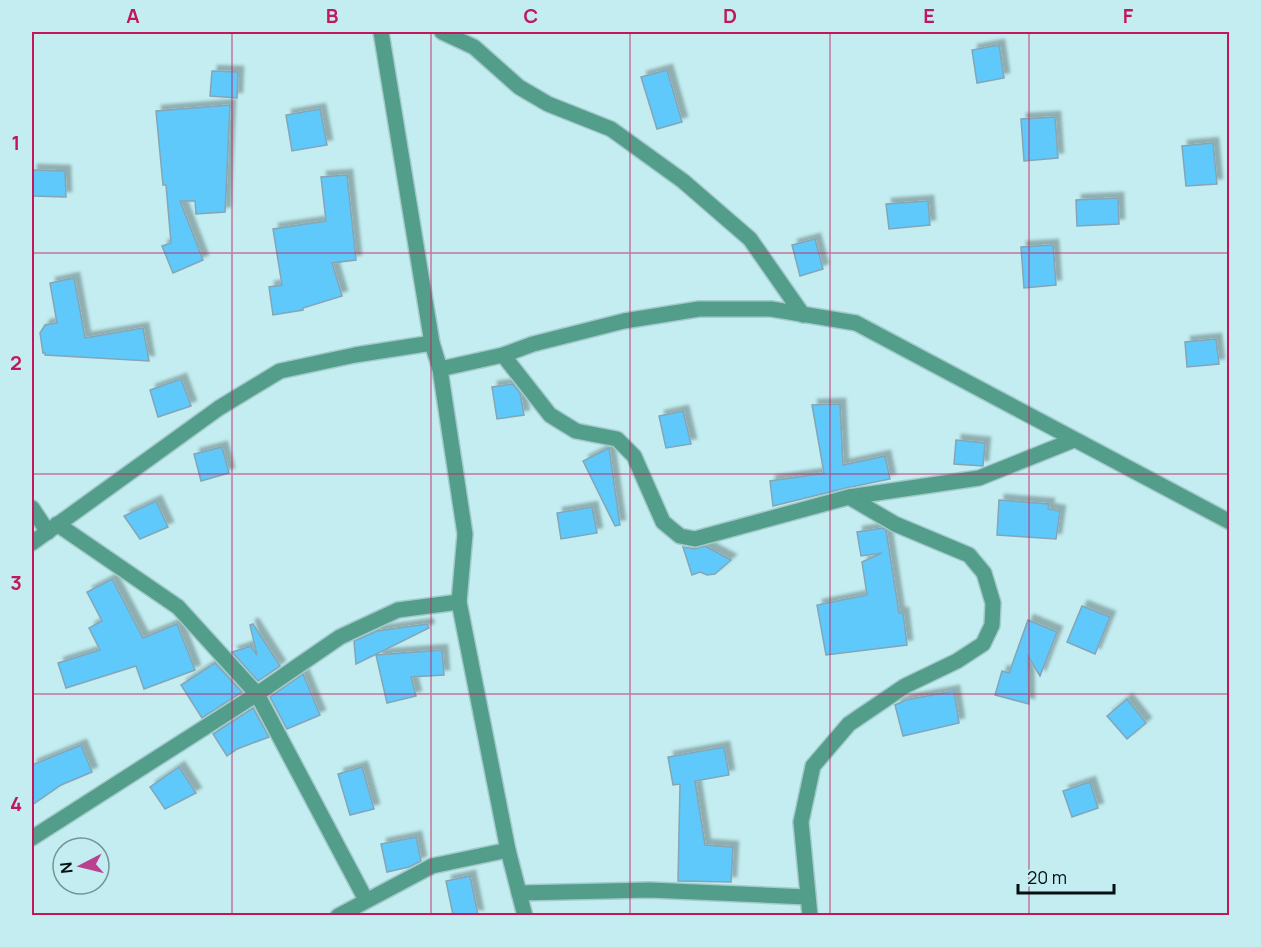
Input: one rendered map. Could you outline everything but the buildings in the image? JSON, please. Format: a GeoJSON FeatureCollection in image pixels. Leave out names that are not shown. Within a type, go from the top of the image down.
{"type":"FeatureCollection","features":[{"type":"Feature","properties":{"kind":"street"},"geometry":{"type":"LineString","coordinates":[[381,32],[432,343],[440,369],[465,534],[459,602],[508,850],[525,915]]}},
{"type":"Feature","properties":{"kind":"street"},"geometry":{"type":"LineString","coordinates":[[442,32],[474,47],[519,87],[548,104],[610,129],[683,181],[750,239],[803,315]]}},
{"type":"Feature","properties":{"kind":"street"},"geometry":{"type":"LineString","coordinates":[[440,369],[503,355],[533,344],[624,321],[699,309],[771,309],[856,323],[1230,522]]}},
{"type":"Feature","properties":{"kind":"street"},"geometry":{"type":"LineString","coordinates":[[32,543],[219,408],[280,370],[432,343]]}},
{"type":"Feature","properties":{"kind":"street"},"geometry":{"type":"LineString","coordinates":[[503,355],[550,415],[576,431],[617,439],[634,456],[663,522],[680,536],[695,539],[849,497],[980,478],[1074,440]]}},
{"type":"Feature","properties":{"kind":"street"},"geometry":{"type":"LineString","coordinates":[[810,915],[801,822],[813,766],[849,724],[905,686],[957,661],[983,644],[992,626],[993,603],[984,573],[969,555],[895,524],[849,497]]}},
{"type":"Feature","properties":{"kind":"street"},"geometry":{"type":"LineString","coordinates":[[32,508],[52,528],[178,608],[257,694],[366,900]]}},
{"type":"Feature","properties":{"kind":"street"},"geometry":{"type":"LineString","coordinates":[[32,838],[257,694],[340,637],[398,610],[459,602]]}},
{"type":"Feature","properties":{"kind":"street"},"geometry":{"type":"LineString","coordinates":[[338,915],[432,866],[508,850]]}},
{"type":"Feature","properties":{"kind":"street"},"geometry":{"type":"LineString","coordinates":[[519,893],[650,890],[807,897]]}}]}
